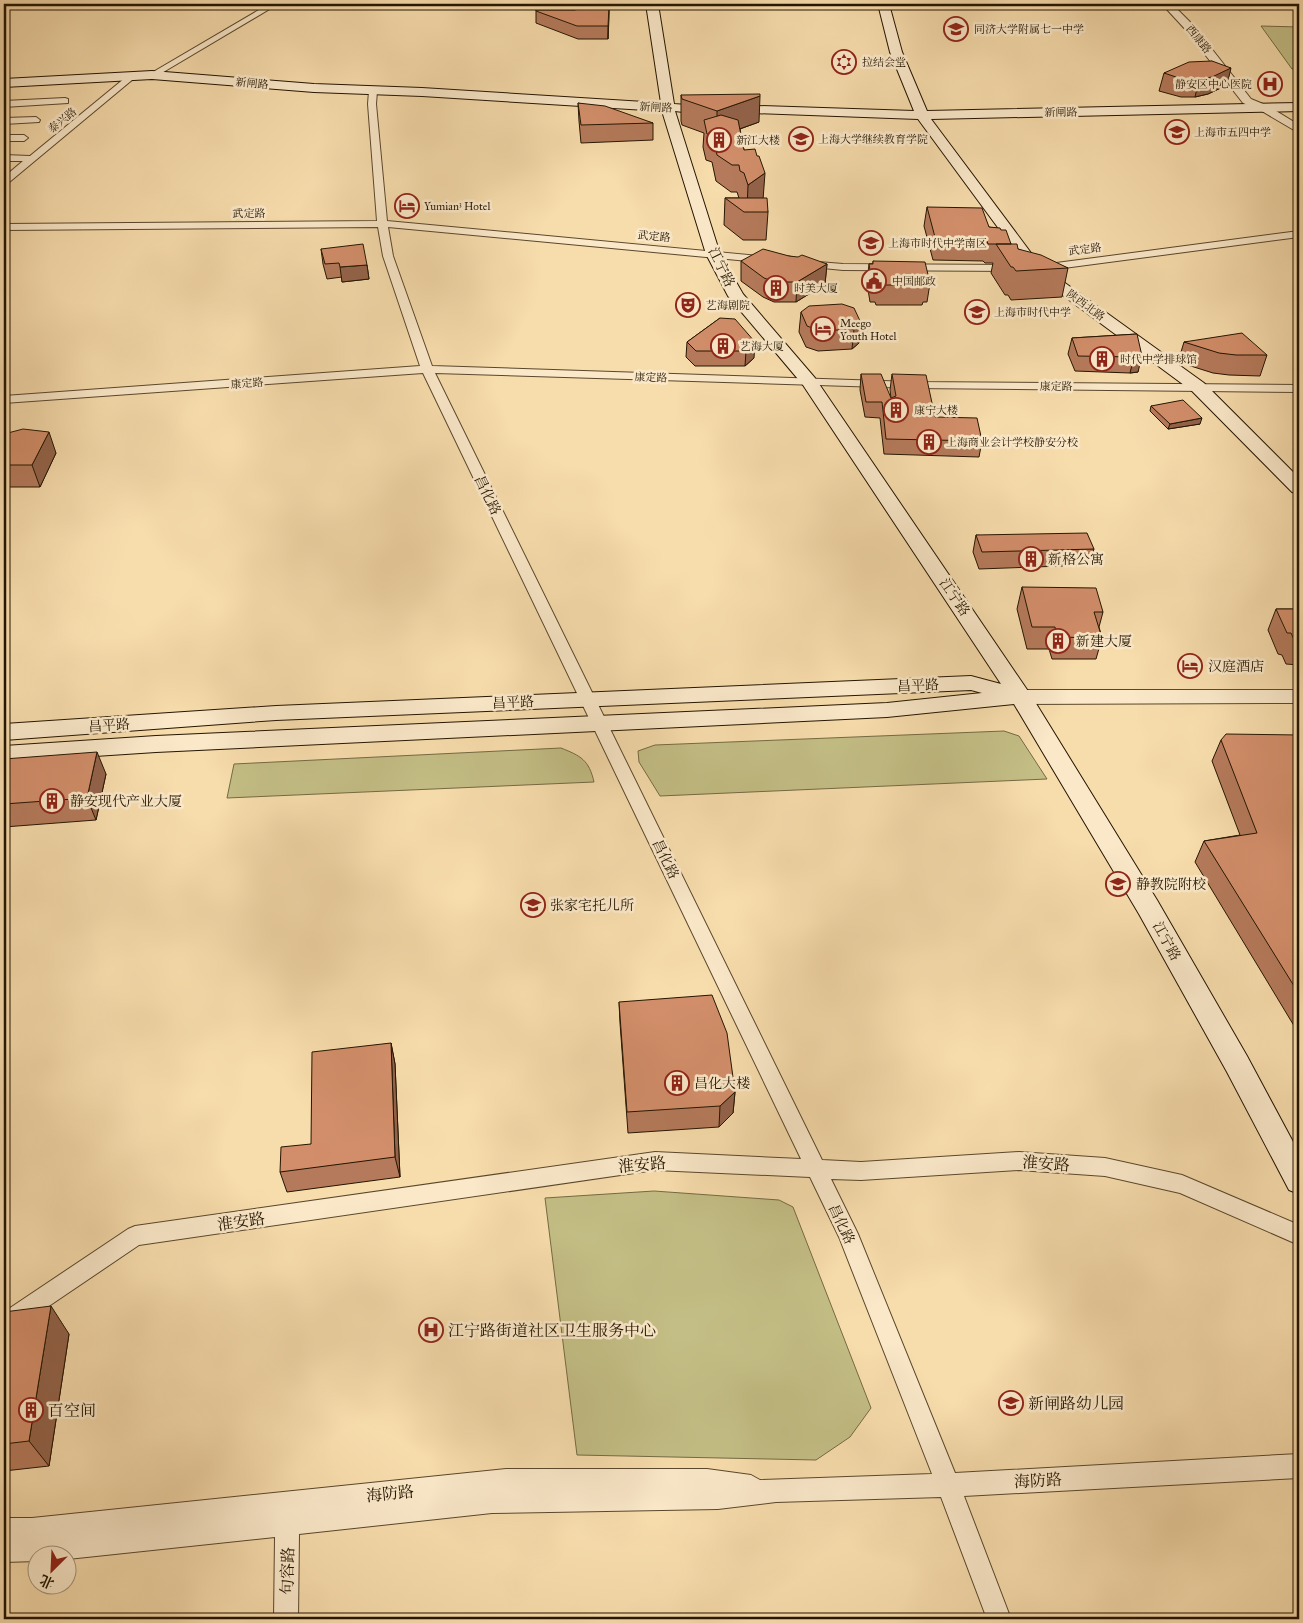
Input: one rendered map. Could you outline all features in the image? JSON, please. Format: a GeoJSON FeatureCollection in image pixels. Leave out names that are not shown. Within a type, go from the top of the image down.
{"type":"FeatureCollection","features":[{"type":"Feature","properties":{"kind":"main road","name":"江宁路"},"geometry":{"type":"LineString","coordinates":[[652,4],[668,108],[713,254],[736,296],[809,382],[1021,697],[1148,907],[1237,1064],[1299,1181]]}},
{"type":"Feature","properties":{"kind":"main road","name":"陕西北路"},"geometry":{"type":"LineString","coordinates":[[883,4],[896,52],[922,115],[1035,268],[1198,388],[1299,488]]}},
{"type":"Feature","properties":{"kind":"main road","name":"新闸路"},"geometry":{"type":"LineString","coordinates":[[4,79],[124,73],[134,76]]}},
{"type":"Feature","properties":{"kind":"main road","name":"新闸路"},"geometry":{"type":"LineString","coordinates":[[4,84],[152,75],[372,91],[422,92],[696,109]]}},
{"type":"Feature","properties":{"kind":"main road","name":"新闸路"},"geometry":{"type":"LineString","coordinates":[[715,109],[922,115],[1299,107]]}},
{"type":"Feature","properties":{"kind":"main road","name":"昌平路"},"geometry":{"type":"LineString","coordinates":[[4,732],[276,713],[971,683],[1021,697]]}},
{"type":"Feature","properties":{"kind":"main road","name":"昌平路"},"geometry":{"type":"LineString","coordinates":[[4,754],[156,744],[887,710],[1021,697]]}},
{"type":"Feature","properties":{"kind":"street"},"geometry":{"type":"LineString","coordinates":[[152,75],[274,4]]}},
{"type":"Feature","properties":{"kind":"street","name":"西康路"},"geometry":{"type":"LineString","coordinates":[[1167,4],[1190,27],[1247,100],[1264,108],[1299,130]]}},
{"type":"Feature","properties":{"kind":"street","name":"泰兴路"},"geometry":{"type":"LineString","coordinates":[[4,182],[134,76]]}},
{"type":"Feature","properties":{"kind":"street","name":"昌化路"},"geometry":{"type":"LineString","coordinates":[[372,91],[382,224],[388,256],[427,370],[848,1234],[999,1619]]}},
{"type":"Feature","properties":{"kind":"street"},"geometry":{"type":"LineString","coordinates":[[4,104],[65,101]]}},
{"type":"Feature","properties":{"kind":"street"},"geometry":{"type":"LineString","coordinates":[[4,121],[36,120]]}},
{"type":"Feature","properties":{"kind":"street"},"geometry":{"type":"LineString","coordinates":[[4,138],[24,138]]}},
{"type":"Feature","properties":{"kind":"street"},"geometry":{"type":"LineString","coordinates":[[4,158],[32,159]]}},
{"type":"Feature","properties":{"kind":"street","name":"武定路"},"geometry":{"type":"LineString","coordinates":[[4,226],[382,224],[844,267],[1035,268],[1299,234]]}},
{"type":"Feature","properties":{"kind":"street","name":"康定路"},"geometry":{"type":"LineString","coordinates":[[4,400],[427,370],[913,385],[1299,388]]}},
{"type":"Feature","properties":{"kind":"street","name":"昌平路"},"geometry":{"type":"LineString","coordinates":[[1021,697],[1299,697]]}},
{"type":"Feature","properties":{"kind":"street","name":"淮安路"},"geometry":{"type":"LineString","coordinates":[[4,1324],[135,1236],[655,1161],[861,1171],[1019,1161],[1105,1167],[1182,1184],[1299,1235]]}},
{"type":"Feature","properties":{"kind":"street","name":"海防路"},"geometry":{"type":"LineString","coordinates":[[4,1550],[52,1549],[492,1501],[718,1497],[776,1490],[948,1485],[1299,1466]]}},
{"type":"Feature","properties":{"kind":"street","name":"海防路"},"geometry":{"type":"LineString","coordinates":[[4,1530],[32,1530],[506,1481],[707,1481],[776,1490]]}},
{"type":"Feature","properties":{"kind":"street","name":"句容路"},"geometry":{"type":"LineString","coordinates":[[286,1619],[287,1523]]}},
{"type":"Feature","properties":{"kind":"shaded area"},"geometry":{"type":"Polygon","coordinates":[[[1261,26],[1299,27],[1299,69],[1292,69],[1261,26]]]}},
{"type":"Feature","properties":{"kind":"shaded area"},"geometry":{"type":"Polygon","coordinates":[[[1004,731],[1019,736],[1047,779],[660,796],[639,762],[638,751],[655,745],[1004,731]]]}},
{"type":"Feature","properties":{"kind":"shaded area"},"geometry":{"type":"Polygon","coordinates":[[[561,748],[579,756],[587,764],[594,782],[227,798],[234,764],[561,748]]]}},
{"type":"Feature","properties":{"kind":"shaded area"},"geometry":{"type":"Polygon","coordinates":[[[654,1191],[779,1200],[793,1207],[871,1408],[850,1437],[816,1460],[577,1455],[545,1198],[654,1191]]]}},
{"type":"Feature","properties":{"kind":"building"},"geometry":{"type":"Polygon","coordinates":[[[585,5],[609,6],[608,26],[577,26],[536,11],[575,10],[585,5]]]}},
{"type":"Feature","properties":{"kind":"building"},"geometry":{"type":"Polygon","coordinates":[[[1212,61],[1231,68],[1212,77],[1199,79],[1185,80],[1164,73],[1189,62],[1212,61]]]}},
{"type":"Feature","properties":{"kind":"building"},"geometry":{"type":"Polygon","coordinates":[[[760,94],[760,96],[717,111],[682,99],[681,95],[760,94]]]}},
{"type":"Feature","properties":{"kind":"building"},"geometry":{"type":"Polygon","coordinates":[[[578,103],[605,106],[653,123],[581,125],[578,103]]]}},
{"type":"Feature","properties":{"kind":"building"},"geometry":{"type":"Polygon","coordinates":[[[721,115],[738,120],[744,150],[755,149],[757,156],[759,156],[765,173],[748,185],[744,173],[740,171],[739,165],[732,165],[717,155],[713,136],[707,134],[704,120],[721,115]]]}},
{"type":"Feature","properties":{"kind":"building"},"geometry":{"type":"Polygon","coordinates":[[[725,198],[767,198],[768,212],[744,212],[725,198]]]}},
{"type":"Feature","properties":{"kind":"building"},"geometry":{"type":"Polygon","coordinates":[[[927,207],[982,208],[989,227],[1006,230],[1011,244],[988,244],[987,241],[936,241],[927,207]]]}},
{"type":"Feature","properties":{"kind":"building"},"geometry":{"type":"Polygon","coordinates":[[[363,244],[367,265],[340,267],[339,263],[325,264],[321,249],[363,244]]]}},
{"type":"Feature","properties":{"kind":"building"},"geometry":{"type":"Polygon","coordinates":[[[996,244],[1017,244],[1018,249],[1041,255],[1068,268],[1016,271],[1011,267],[996,244]]]}},
{"type":"Feature","properties":{"kind":"building"},"geometry":{"type":"Polygon","coordinates":[[[763,249],[789,256],[798,257],[802,255],[827,264],[797,282],[775,282],[764,278],[741,261],[763,249]]]}},
{"type":"Feature","properties":{"kind":"building"},"geometry":{"type":"Polygon","coordinates":[[[873,261],[925,262],[930,283],[924,283],[925,285],[878,285],[878,282],[872,282],[869,264],[873,264],[873,261]]]}},
{"type":"Feature","properties":{"kind":"building"},"geometry":{"type":"Polygon","coordinates":[[[842,304],[854,308],[861,323],[854,329],[820,331],[807,326],[801,312],[809,306],[842,304]]]}},
{"type":"Feature","properties":{"kind":"building"},"geometry":{"type":"Polygon","coordinates":[[[720,318],[735,319],[755,342],[746,351],[696,351],[687,342],[720,318]]]}},
{"type":"Feature","properties":{"kind":"building"},"geometry":{"type":"Polygon","coordinates":[[[1242,333],[1267,355],[1219,353],[1184,342],[1242,333]]]}},
{"type":"Feature","properties":{"kind":"building"},"geometry":{"type":"Polygon","coordinates":[[[1137,334],[1142,356],[1134,357],[1078,356],[1072,338],[1137,334]]]}},
{"type":"Feature","properties":{"kind":"building"},"geometry":{"type":"Polygon","coordinates":[[[861,374],[881,374],[891,398],[896,396],[892,374],[926,375],[935,417],[977,418],[982,441],[886,439],[882,402],[866,402],[861,374]]]}},
{"type":"Feature","properties":{"kind":"building"},"geometry":{"type":"Polygon","coordinates":[[[1183,400],[1202,418],[1170,424],[1151,406],[1183,400]]]}},
{"type":"Feature","properties":{"kind":"building"},"geometry":{"type":"Polygon","coordinates":[[[23,429],[49,432],[32,465],[4,465],[4,434],[23,429]]]}},
{"type":"Feature","properties":{"kind":"building"},"geometry":{"type":"Polygon","coordinates":[[[1087,533],[1094,549],[982,552],[976,535],[1087,533]]]}},
{"type":"Feature","properties":{"kind":"building"},"geometry":{"type":"Polygon","coordinates":[[[1022,587],[1096,588],[1103,612],[1094,612],[1102,638],[1057,637],[1055,627],[1032,627],[1022,587]]]}},
{"type":"Feature","properties":{"kind":"building"},"geometry":{"type":"Polygon","coordinates":[[[1276,609],[1299,609],[1299,643],[1295,642],[1291,633],[1287,633],[1276,609]]]}},
{"type":"Feature","properties":{"kind":"building"},"geometry":{"type":"Polygon","coordinates":[[[1226,734],[1299,735],[1299,994],[1204,841],[1257,833],[1221,740],[1226,734]]]}},
{"type":"Feature","properties":{"kind":"building"},"geometry":{"type":"Polygon","coordinates":[[[97,752],[87,798],[4,804],[4,759],[97,752]]]}},
{"type":"Feature","properties":{"kind":"building","name":"昌化大楼"},"geometry":{"type":"Polygon","coordinates":[[[712,995],[727,1033],[735,1092],[720,1106],[627,1112],[619,1002],[712,995]]]}},
{"type":"Feature","properties":{"kind":"building"},"geometry":{"type":"Polygon","coordinates":[[[391,1043],[395,1157],[280,1172],[281,1147],[311,1144],[312,1052],[391,1043]]]}},
{"type":"Feature","properties":{"kind":"building"},"geometry":{"type":"Polygon","coordinates":[[[51,1306],[29,1441],[4,1444],[4,1312],[51,1306]]]}},
{"type":"Feature","properties":{"kind":"place","name":"同济大学附属七一中学"},"geometry":{"type":"Point","coordinates":[956,29]}},
{"type":"Feature","properties":{"kind":"place","name":"拉结会堂"},"geometry":{"type":"Point","coordinates":[844,62]}},
{"type":"Feature","properties":{"kind":"place","name":"静安区中心医院"},"geometry":{"type":"Point","coordinates":[1270,84]}},
{"type":"Feature","properties":{"kind":"place","name":"上海市五四中学"},"geometry":{"type":"Point","coordinates":[1177,132]}},
{"type":"Feature","properties":{"kind":"place","name":"上海大学继续教育学院"},"geometry":{"type":"Point","coordinates":[801,139]}},
{"type":"Feature","properties":{"kind":"place","name":"新江大楼"},"geometry":{"type":"Point","coordinates":[719,140]}},
{"type":"Feature","properties":{"kind":"place","name":"Yumian³ Hotel"},"geometry":{"type":"Point","coordinates":[407,206]}},
{"type":"Feature","properties":{"kind":"place","name":"上海市时代中学南区"},"geometry":{"type":"Point","coordinates":[871,243]}},
{"type":"Feature","properties":{"kind":"place","name":"中国邮政"},"geometry":{"type":"Point","coordinates":[874,281]}},
{"type":"Feature","properties":{"kind":"place","name":"时美大厦"},"geometry":{"type":"Point","coordinates":[776,288]}},
{"type":"Feature","properties":{"kind":"place","name":"艺海剧院"},"geometry":{"type":"Point","coordinates":[688,305]}},
{"type":"Feature","properties":{"kind":"place","name":"上海市时代中学"},"geometry":{"type":"Point","coordinates":[977,312]}},
{"type":"Feature","properties":{"kind":"place","name":"Meego Youth Hotel"},"geometry":{"type":"Point","coordinates":[823,329]}},
{"type":"Feature","properties":{"kind":"place","name":"艺海大厦"},"geometry":{"type":"Point","coordinates":[723,346]}},
{"type":"Feature","properties":{"kind":"place","name":"时代中学排球馆"},"geometry":{"type":"Point","coordinates":[1102,359]}},
{"type":"Feature","properties":{"kind":"place","name":"康宁大楼"},"geometry":{"type":"Point","coordinates":[896,410]}},
{"type":"Feature","properties":{"kind":"place","name":"上海商业会计学校静安分校"},"geometry":{"type":"Point","coordinates":[929,442]}},
{"type":"Feature","properties":{"kind":"place","name":"新格公寓"},"geometry":{"type":"Point","coordinates":[1031,559]}},
{"type":"Feature","properties":{"kind":"place","name":"新建大厦"},"geometry":{"type":"Point","coordinates":[1058,641]}},
{"type":"Feature","properties":{"kind":"place","name":"汉庭酒店"},"geometry":{"type":"Point","coordinates":[1190,666]}},
{"type":"Feature","properties":{"kind":"place","name":"静安现代产业大厦"},"geometry":{"type":"Point","coordinates":[52,801]}},
{"type":"Feature","properties":{"kind":"place","name":"静教院附校"},"geometry":{"type":"Point","coordinates":[1118,884]}},
{"type":"Feature","properties":{"kind":"place","name":"张家宅托儿所"},"geometry":{"type":"Point","coordinates":[533,905]}},
{"type":"Feature","properties":{"kind":"place","name":"昌化大楼"},"geometry":{"type":"Point","coordinates":[677,1083]}},
{"type":"Feature","properties":{"kind":"place","name":"江宁路街道社区卫生服务中心"},"geometry":{"type":"Point","coordinates":[431,1330]}},
{"type":"Feature","properties":{"kind":"place","name":"新闸路幼儿园"},"geometry":{"type":"Point","coordinates":[1011,1403]}},
{"type":"Feature","properties":{"kind":"place","name":"百空间"},"geometry":{"type":"Point","coordinates":[31,1410]}}]}
